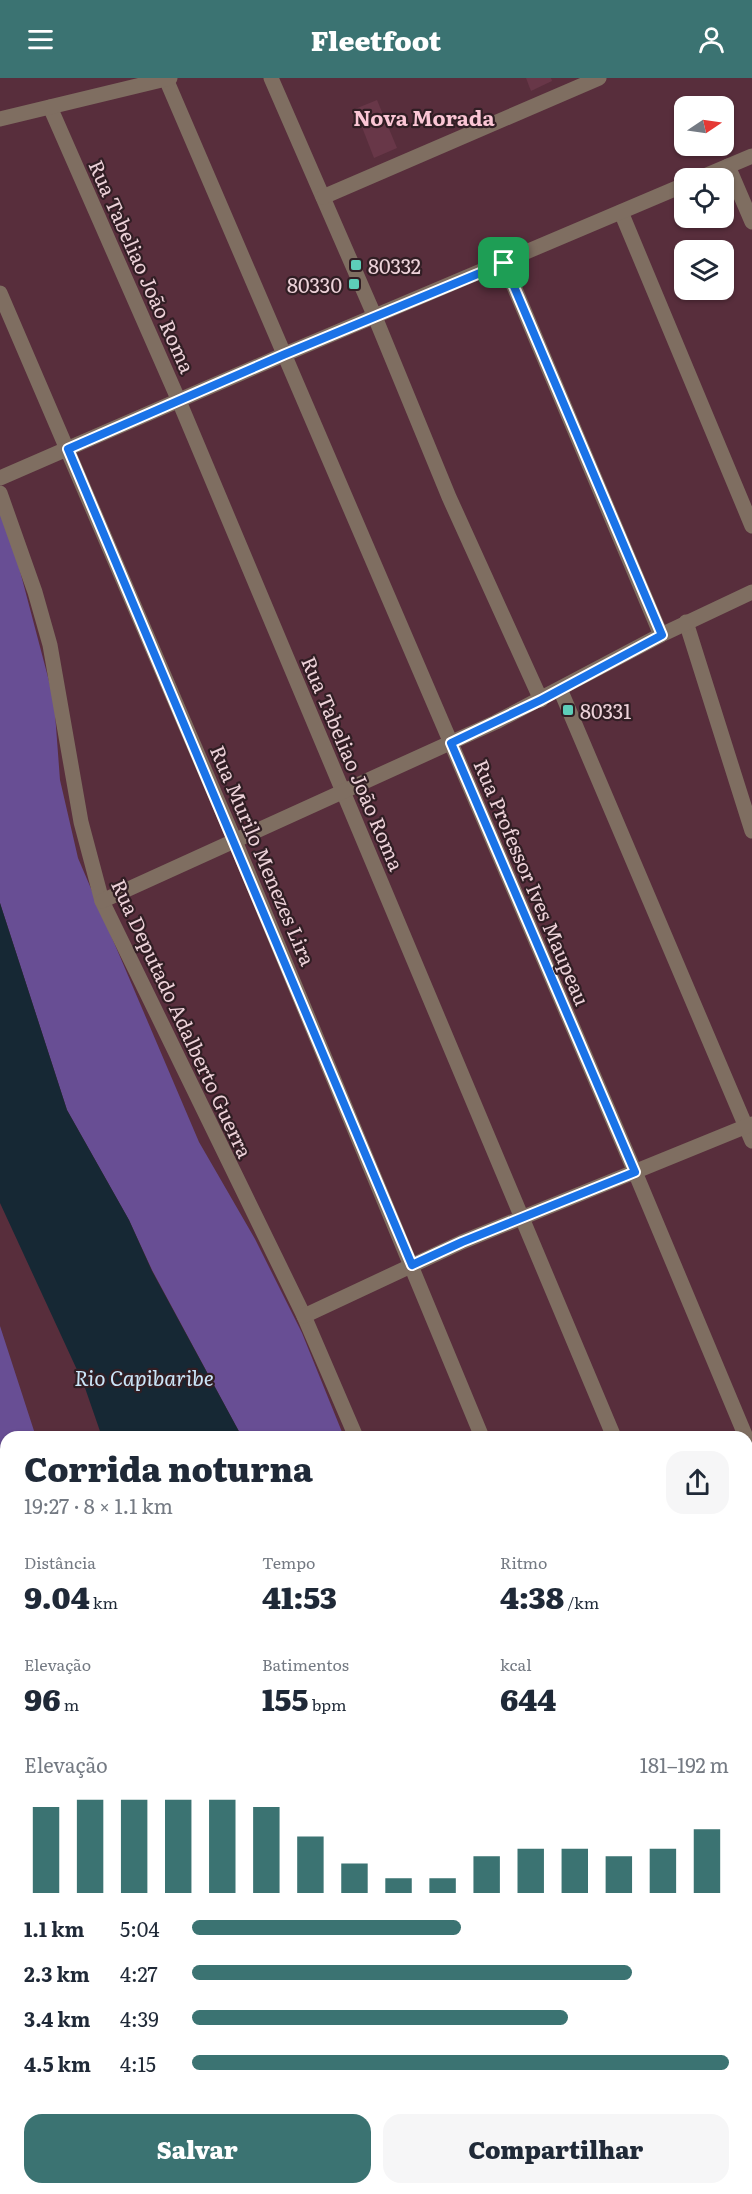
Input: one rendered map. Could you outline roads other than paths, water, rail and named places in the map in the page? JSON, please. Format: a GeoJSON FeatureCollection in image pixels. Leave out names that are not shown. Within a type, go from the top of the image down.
{"type":"FeatureCollection","features":[{"type":"Feature","properties":{"kind":"street"},"geometry":{"type":"LineString","coordinates":[[272,78],[375,316],[449,497],[541,700]]}},
{"type":"Feature","properties":{"kind":"street"},"geometry":{"type":"LineString","coordinates":[[323,197],[599,78]]}},
{"type":"Feature","properties":{"kind":"street"},"geometry":{"type":"LineString","coordinates":[[0,119],[168,79]]}},
{"type":"Feature","properties":{"kind":"street","name":"Rua Professor Ives Maupeau"},"geometry":{"type":"LineString","coordinates":[[168,79],[283,355],[744,1431]]}},
{"type":"Feature","properties":{"kind":"street","name":"Rua Tabeliao João Roma"},"geometry":{"type":"LineString","coordinates":[[50,107],[180,401],[611,1431]]}},
{"type":"Feature","properties":{"kind":"street"},"geometry":{"type":"LineString","coordinates":[[723,168],[752,156]]}},
{"type":"Feature","properties":{"kind":"street"},"geometry":{"type":"LineString","coordinates":[[728,166],[752,222]]}},
{"type":"Feature","properties":{"kind":"street"},"geometry":{"type":"LineString","coordinates":[[0,478],[283,355],[674,190]]}},
{"type":"Feature","properties":{"kind":"street"},"geometry":{"type":"LineString","coordinates":[[621,212],[752,526]]}},
{"type":"Feature","properties":{"kind":"street"},"geometry":{"type":"LineString","coordinates":[[504,263],[662,635]]}},
{"type":"Feature","properties":{"kind":"street","name":"Rua Murilo Menezes Lira"},"geometry":{"type":"LineString","coordinates":[[0,293],[235,841],[480,1431]]}},
{"type":"Feature","properties":{"kind":"street","name":"Rua Deputado Adalberto Guerra"},"geometry":{"type":"LineString","coordinates":[[0,493],[28,570],[50,645],[81,822],[102,902],[304,1316],[353,1431]]}},
{"type":"Feature","properties":{"kind":"street"},"geometry":{"type":"LineString","coordinates":[[102,902],[451,743],[541,700],[686,622],[752,592]]}},
{"type":"Feature","properties":{"kind":"street"},"geometry":{"type":"LineString","coordinates":[[686,622],[752,831]]}},
{"type":"Feature","properties":{"kind":"street"},"geometry":{"type":"LineString","coordinates":[[560,689],[749,1125],[752,1141]]}},
{"type":"Feature","properties":{"kind":"street"},"geometry":{"type":"LineString","coordinates":[[304,1316],[412,1265],[749,1125]]}},
{"type":"Feature","properties":{"kind":"water","name":"Rio Capibaribe"},"geometry":{"type":"Polygon","coordinates":[[[0,903],[67,1110],[129,1220],[152,1271],[239,1431],[100,1431],[84,1385],[0,1203],[0,903]]]}},
{"type":"Feature","properties":{"kind":"place","name":"80332"},"geometry":{"type":"Point","coordinates":[356,265]}},
{"type":"Feature","properties":{"kind":"place","name":"80330"},"geometry":{"type":"Point","coordinates":[354,284]}},
{"type":"Feature","properties":{"kind":"place","name":"80331"},"geometry":{"type":"Point","coordinates":[568,710]}},
{"type":"Feature","properties":{"kind":"district","name":"Nova Morada"},"geometry":{"type":"Point","coordinates":[424,116]}}]}
